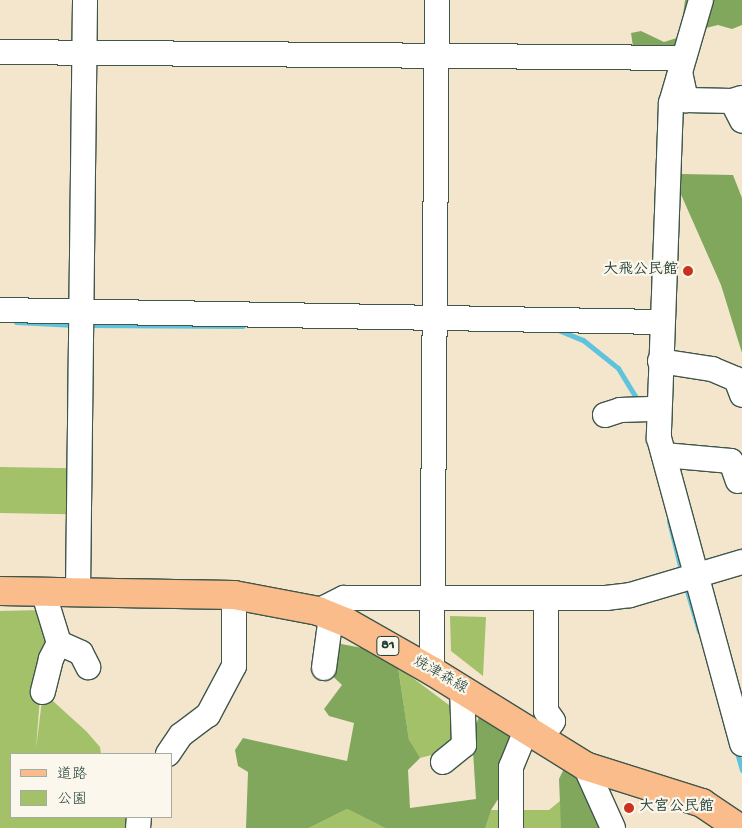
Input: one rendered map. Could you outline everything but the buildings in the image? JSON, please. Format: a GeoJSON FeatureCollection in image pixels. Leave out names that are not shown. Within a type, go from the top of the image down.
{"type":"FeatureCollection","features":[{"type":"Feature","properties":{"kind":"main road","name":"焼津森線"},"geometry":{"type":"LineString","coordinates":[[0,591],[234,595],[325,613],[432,671],[534,732],[586,766],[702,803],[739,828]]}},
{"type":"Feature","properties":{"kind":"street"},"geometry":{"type":"LineString","coordinates":[[78,592],[83,323],[85,0]]}},
{"type":"Feature","properties":{"kind":"street"},"geometry":{"type":"LineString","coordinates":[[432,671],[437,0]]}},
{"type":"Feature","properties":{"kind":"street"},"geometry":{"type":"LineString","coordinates":[[701,0],[681,64],[672,103],[660,361],[655,409],[659,438],[742,744]]}},
{"type":"Feature","properties":{"kind":"street"},"geometry":{"type":"LineString","coordinates":[[0,52],[437,56],[681,64]]}},
{"type":"Feature","properties":{"kind":"street"},"geometry":{"type":"LineString","coordinates":[[681,64],[686,100],[739,107]]}},
{"type":"Feature","properties":{"kind":"street"},"geometry":{"type":"LineString","coordinates":[[0,310],[83,323],[435,316],[662,322]]}},
{"type":"Feature","properties":{"kind":"street"},"geometry":{"type":"LineString","coordinates":[[660,361],[712,369],[736,380],[742,395]]}},
{"type":"Feature","properties":{"kind":"street"},"geometry":{"type":"LineString","coordinates":[[612,412],[655,409]]}},
{"type":"Feature","properties":{"kind":"street"},"geometry":{"type":"LineString","coordinates":[[664,455],[731,461],[738,482]]}},
{"type":"Feature","properties":{"kind":"street"},"geometry":{"type":"LineString","coordinates":[[324,668],[325,613],[344,598],[606,598],[630,595],[742,562]]}},
{"type":"Feature","properties":{"kind":"street"},"geometry":{"type":"LineString","coordinates":[[43,592],[59,643],[51,659],[43,692]]}},
{"type":"Feature","properties":{"kind":"street"},"geometry":{"type":"LineString","coordinates":[[169,753],[181,735],[208,715],[234,666],[234,595]]}},
{"type":"Feature","properties":{"kind":"street"},"geometry":{"type":"LineString","coordinates":[[511,828],[510,767],[534,732],[553,722],[546,711],[546,598]]}},
{"type":"Feature","properties":{"kind":"street"},"geometry":{"type":"LineString","coordinates":[[59,643],[81,653],[88,667]]}},
{"type":"Feature","properties":{"kind":"street"},"geometry":{"type":"LineString","coordinates":[[443,762],[464,745],[462,689]]}},
{"type":"Feature","properties":{"kind":"street"},"geometry":{"type":"LineString","coordinates":[[586,766],[613,828]]}},
{"type":"Feature","properties":{"kind":"green space"},"geometry":{"type":"Polygon","coordinates":[[[685,0],[699,0],[683,58],[634,54],[631,33],[641,31],[664,42],[680,37],[685,0]]]}},
{"type":"Feature","properties":{"kind":"green space"},"geometry":{"type":"Polygon","coordinates":[[[704,0],[742,0],[742,25],[732,29],[718,25],[698,30],[704,0]]]}},
{"type":"Feature","properties":{"kind":"green space"},"geometry":{"type":"Polygon","coordinates":[[[681,174],[733,175],[742,198],[742,353],[721,285],[679,190],[681,174]]]}},
{"type":"Feature","properties":{"kind":"green space"},"geometry":{"type":"Polygon","coordinates":[[[0,467],[71,468],[70,514],[0,513],[0,467]]]}},
{"type":"Feature","properties":{"kind":"green space"},"geometry":{"type":"Polygon","coordinates":[[[42,610],[56,648],[40,697],[36,749],[43,692],[86,731],[100,747],[101,753],[10,753],[10,818],[135,818],[134,828],[0,828],[0,611],[42,610]]]}},
{"type":"Feature","properties":{"kind":"green space"},"geometry":{"type":"Polygon","coordinates":[[[450,616],[486,617],[483,676],[451,651],[450,616]]]}},
{"type":"Feature","properties":{"kind":"green space"},"geometry":{"type":"Polygon","coordinates":[[[341,644],[368,649],[398,667],[409,740],[420,758],[408,770],[410,808],[476,799],[472,735],[482,709],[512,729],[510,781],[491,810],[485,828],[385,828],[347,809],[309,828],[246,828],[248,772],[238,766],[235,750],[243,738],[347,761],[354,723],[329,716],[324,709],[342,685],[324,668],[329,656],[341,644]]]}},
{"type":"Feature","properties":{"kind":"green space"},"geometry":{"type":"Polygon","coordinates":[[[398,667],[453,708],[451,750],[420,758],[410,747],[398,667]]]}},
{"type":"Feature","properties":{"kind":"green space"},"geometry":{"type":"Polygon","coordinates":[[[571,754],[608,828],[561,828],[559,779],[571,754]]]}},
{"type":"Feature","properties":{"kind":"green space"},"geometry":{"type":"Polygon","coordinates":[[[560,801],[563,828],[481,828],[491,810],[549,810],[560,801]]]}},
{"type":"Feature","properties":{"kind":"green space"},"geometry":{"type":"Polygon","coordinates":[[[347,809],[385,828],[309,828],[347,809]]]}},
{"type":"Feature","properties":{"kind":"waterway"},"geometry":{"type":"LineString","coordinates":[[16,322],[75,325]]}},
{"type":"Feature","properties":{"kind":"waterway"},"geometry":{"type":"LineString","coordinates":[[86,325],[243,326]]}},
{"type":"Feature","properties":{"kind":"waterway"},"geometry":{"type":"LineString","coordinates":[[558,330],[583,340],[618,368],[640,404]]}},
{"type":"Feature","properties":{"kind":"waterway"},"geometry":{"type":"LineString","coordinates":[[669,521],[682,574]]}},
{"type":"Feature","properties":{"kind":"waterway"},"geometry":{"type":"LineString","coordinates":[[685,584],[699,631]]}},
{"type":"Feature","properties":{"kind":"waterway"},"geometry":{"type":"LineString","coordinates":[[736,749],[742,770]]}},
{"type":"Feature","properties":{"kind":"place","name":"大飛公民館"},"geometry":{"type":"Point","coordinates":[688,271]}},
{"type":"Feature","properties":{"kind":"place","name":"大宮公民館"},"geometry":{"type":"Point","coordinates":[629,808]}}]}
